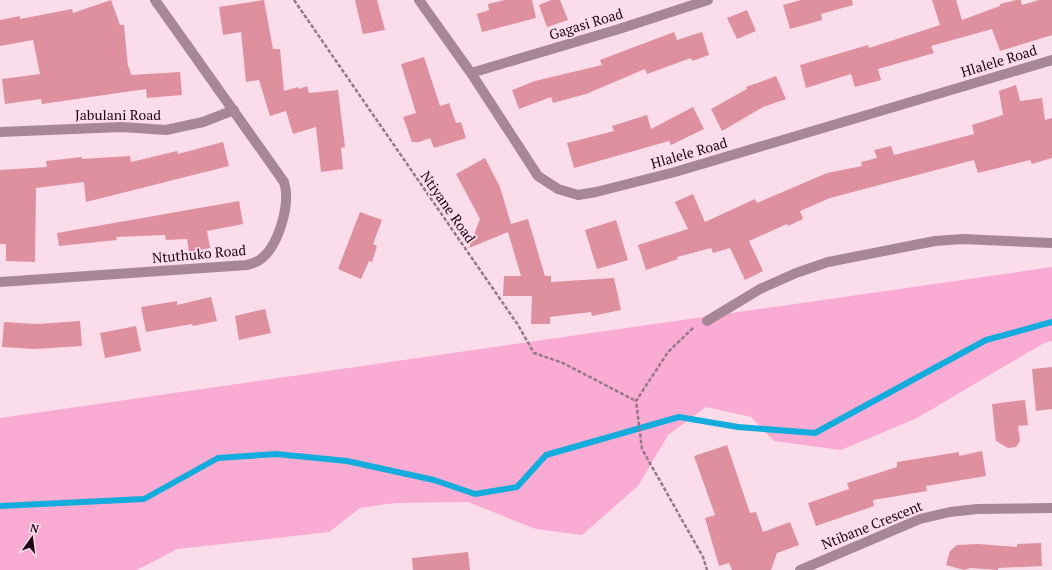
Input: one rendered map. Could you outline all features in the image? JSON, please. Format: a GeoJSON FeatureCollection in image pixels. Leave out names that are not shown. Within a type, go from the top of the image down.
{"type":"FeatureCollection","features":[{"type":"Feature","properties":{"kind":"street","name":"Ntuthuko Road"},"geometry":{"type":"LineString","coordinates":[[0,282],[247,265],[261,259],[270,249],[278,232],[286,205],[287,191],[284,182],[155,0]]}},
{"type":"Feature","properties":{"kind":"street","name":"Hlalele Road"},"geometry":{"type":"LineString","coordinates":[[419,0],[471,73],[538,176],[558,189],[582,195],[675,172],[1052,60]]}},
{"type":"Feature","properties":{"kind":"street","name":"Gagasi Road"},"geometry":{"type":"LineString","coordinates":[[471,73],[619,29],[708,0]]}},
{"type":"Feature","properties":{"kind":"street","name":"Jabulani Road"},"geometry":{"type":"LineString","coordinates":[[0,132],[122,127],[166,130],[203,122],[234,110]]}},
{"type":"Feature","properties":{"kind":"street"},"geometry":{"type":"LineString","coordinates":[[707,321],[760,290],[796,273],[828,262],[935,241],[963,239],[1052,243]]}},
{"type":"Feature","properties":{"kind":"street","name":"Ntibane Crescent"},"geometry":{"type":"LineString","coordinates":[[800,570],[920,519],[977,509],[1052,508]]}},
{"type":"Feature","properties":{"kind":"path","name":"Ntiyane Road"},"geometry":{"type":"LineString","coordinates":[[294,0],[518,325],[534,353],[563,363],[636,400]]}},
{"type":"Feature","properties":{"kind":"path"},"geometry":{"type":"LineString","coordinates":[[696,325],[668,352],[636,400],[636,412],[642,449],[703,557],[707,570]]}},
{"type":"Feature","properties":{"kind":"shaded area"},"geometry":{"type":"Polygon","coordinates":[[[1052,267],[1052,341],[1044,343],[917,418],[841,450],[774,441],[751,417],[706,407],[668,435],[638,486],[582,535],[536,529],[468,502],[395,503],[360,508],[329,532],[177,549],[137,570],[0,570],[0,418],[1052,267]]]}},
{"type":"Feature","properties":{"kind":"building"},"geometry":{"type":"Polygon","coordinates":[[[111,0],[120,25],[124,25],[128,67],[131,75],[180,72],[182,95],[147,98],[146,89],[42,104],[41,99],[5,104],[2,79],[40,74],[33,40],[0,46],[0,20],[20,16],[20,19],[72,9],[73,13],[111,0]]]}},
{"type":"Feature","properties":{"kind":"building"},"geometry":{"type":"Polygon","coordinates":[[[264,0],[273,49],[280,49],[284,91],[298,87],[299,89],[307,86],[309,93],[338,90],[345,147],[341,148],[343,169],[321,172],[316,127],[293,134],[286,111],[270,116],[259,80],[246,82],[241,32],[223,35],[219,7],[264,0]]]}},
{"type":"Feature","properties":{"kind":"building"},"geometry":{"type":"Polygon","coordinates":[[[355,0],[377,0],[385,30],[363,34],[355,0]]]}},
{"type":"Feature","properties":{"kind":"building"},"geometry":{"type":"Polygon","coordinates":[[[505,0],[532,0],[536,18],[482,32],[477,14],[489,10],[488,4],[505,0]]]}},
{"type":"Feature","properties":{"kind":"building"},"geometry":{"type":"Polygon","coordinates":[[[551,0],[560,0],[568,20],[547,27],[539,5],[551,0]]]}},
{"type":"Feature","properties":{"kind":"building"},"geometry":{"type":"Polygon","coordinates":[[[801,0],[852,0],[853,5],[821,14],[822,20],[790,29],[783,5],[801,0]]]}},
{"type":"Feature","properties":{"kind":"building"},"geometry":{"type":"Polygon","coordinates":[[[932,0],[956,0],[962,20],[1000,6],[1000,4],[1016,0],[1021,0],[1022,5],[1039,0],[1052,0],[1052,35],[1000,51],[992,29],[931,46],[934,53],[878,69],[881,80],[855,87],[851,74],[806,88],[800,65],[868,45],[869,48],[940,25],[932,0]]]}},
{"type":"Feature","properties":{"kind":"building"},"geometry":{"type":"Polygon","coordinates":[[[747,10],[756,31],[737,39],[727,18],[747,10]]]}},
{"type":"Feature","properties":{"kind":"building"},"geometry":{"type":"Polygon","coordinates":[[[674,32],[677,40],[702,32],[709,55],[692,61],[691,58],[647,74],[645,69],[586,94],[553,103],[551,97],[519,109],[512,90],[535,81],[602,65],[600,60],[674,32]]]}},
{"type":"Feature","properties":{"kind":"building"},"geometry":{"type":"Polygon","coordinates":[[[424,57],[440,106],[449,103],[456,123],[461,122],[466,138],[434,148],[430,138],[419,142],[412,142],[403,117],[416,113],[401,64],[424,57]]]}},
{"type":"Feature","properties":{"kind":"building"},"geometry":{"type":"Polygon","coordinates":[[[776,76],[786,99],[763,107],[722,131],[711,109],[747,89],[746,87],[776,76]]]}},
{"type":"Feature","properties":{"kind":"building"},"geometry":{"type":"Polygon","coordinates":[[[1016,85],[1020,101],[1042,98],[1045,120],[1052,118],[1052,158],[1032,164],[1030,160],[978,173],[974,160],[830,198],[800,211],[803,219],[788,226],[787,224],[749,241],[763,271],[745,280],[730,248],[713,253],[711,248],[677,257],[678,259],[646,270],[638,245],[688,229],[675,202],[693,194],[705,222],[755,199],[757,203],[827,173],[862,166],[861,162],[877,158],[874,150],[891,146],[894,155],[974,134],[972,125],[1003,115],[999,91],[1016,85]]]}},
{"type":"Feature","properties":{"kind":"building"},"geometry":{"type":"Polygon","coordinates":[[[693,107],[704,129],[671,145],[669,141],[574,168],[567,143],[614,131],[612,126],[647,115],[651,129],[693,107]]]}},
{"type":"Feature","properties":{"kind":"building"},"geometry":{"type":"Polygon","coordinates":[[[223,142],[229,166],[86,202],[84,182],[36,188],[35,262],[6,261],[6,244],[0,244],[0,170],[47,167],[46,161],[82,157],[82,159],[130,156],[131,162],[177,151],[178,154],[223,142]]]}},
{"type":"Feature","properties":{"kind":"building"},"geometry":{"type":"Polygon","coordinates":[[[485,158],[500,187],[511,224],[528,219],[545,276],[551,276],[551,282],[614,278],[621,310],[592,316],[591,312],[550,317],[550,324],[531,324],[532,296],[503,296],[504,276],[521,276],[508,232],[469,248],[480,219],[456,174],[485,158]]]}},
{"type":"Feature","properties":{"kind":"building"},"geometry":{"type":"Polygon","coordinates":[[[239,201],[243,224],[207,231],[210,248],[189,252],[187,239],[166,240],[165,235],[116,237],[117,240],[59,246],[57,233],[239,201]]]}},
{"type":"Feature","properties":{"kind":"building"},"geometry":{"type":"Polygon","coordinates":[[[360,212],[382,220],[373,244],[377,246],[372,262],[369,261],[361,279],[338,269],[360,212]]]}},
{"type":"Feature","properties":{"kind":"building"},"geometry":{"type":"Polygon","coordinates":[[[616,220],[628,260],[597,269],[585,230],[616,220]]]}},
{"type":"Feature","properties":{"kind":"building"},"geometry":{"type":"Polygon","coordinates":[[[211,297],[217,321],[193,326],[192,324],[146,332],[141,307],[177,301],[177,305],[211,297]]]}},
{"type":"Feature","properties":{"kind":"building"},"geometry":{"type":"Polygon","coordinates":[[[265,309],[271,333],[239,340],[235,316],[265,309]]]}},
{"type":"Feature","properties":{"kind":"building"},"geometry":{"type":"Polygon","coordinates":[[[80,321],[82,346],[35,349],[2,347],[4,322],[37,324],[80,321]]]}},
{"type":"Feature","properties":{"kind":"building"},"geometry":{"type":"Polygon","coordinates":[[[136,326],[141,351],[105,358],[100,333],[136,326]]]}},
{"type":"Feature","properties":{"kind":"building"},"geometry":{"type":"Polygon","coordinates":[[[1052,367],[1052,409],[1036,411],[1032,369],[1052,367]]]}},
{"type":"Feature","properties":{"kind":"building"},"geometry":{"type":"Polygon","coordinates":[[[1025,400],[1028,425],[1018,426],[1020,441],[1016,447],[1008,448],[996,441],[992,404],[1025,400]]]}},
{"type":"Feature","properties":{"kind":"building"},"geometry":{"type":"Polygon","coordinates":[[[727,445],[750,513],[756,512],[763,532],[790,522],[799,545],[777,553],[771,570],[732,570],[729,563],[719,566],[705,518],[715,515],[694,456],[727,445]]]}},
{"type":"Feature","properties":{"kind":"building"},"geometry":{"type":"Polygon","coordinates":[[[982,451],[986,476],[926,486],[927,491],[873,500],[874,506],[816,526],[808,503],[849,489],[847,483],[897,467],[897,462],[959,452],[959,456],[982,451]]]}},
{"type":"Feature","properties":{"kind":"building"},"geometry":{"type":"Polygon","coordinates":[[[1041,543],[1042,566],[998,568],[998,570],[971,568],[964,570],[946,565],[950,551],[957,545],[978,544],[1017,547],[1017,544],[1041,543]]]}},
{"type":"Feature","properties":{"kind":"building"},"geometry":{"type":"Polygon","coordinates":[[[468,552],[470,570],[413,570],[412,558],[468,552]]]}},
{"type":"Feature","properties":{"kind":"waterway"},"geometry":{"type":"LineString","coordinates":[[0,506],[144,499],[218,458],[276,454],[347,461],[434,480],[475,494],[517,487],[546,455],[679,417],[738,427],[815,433],[986,340],[1052,322]]}}]}
